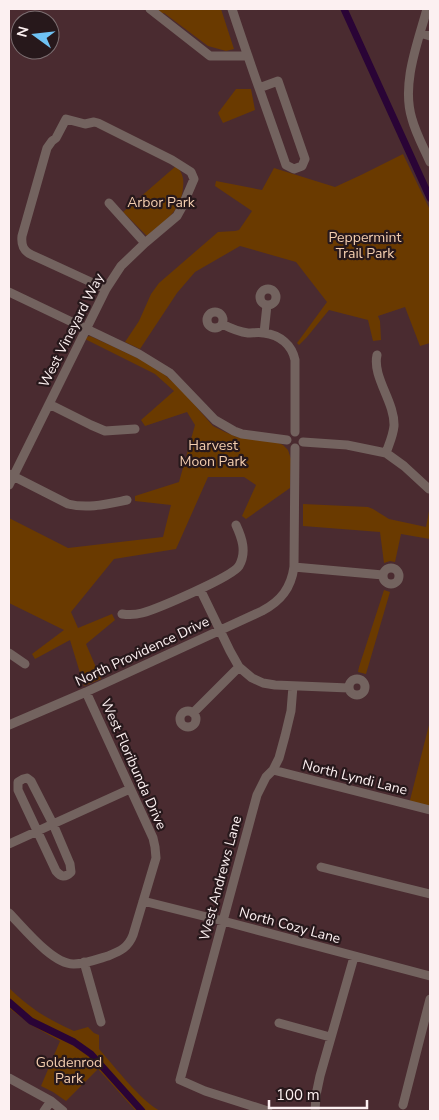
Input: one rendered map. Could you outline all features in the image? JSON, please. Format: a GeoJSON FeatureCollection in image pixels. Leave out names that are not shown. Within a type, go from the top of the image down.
{"type":"FeatureCollection","features":[{"type":"Feature","properties":{"kind":"street"},"geometry":{"type":"LineString","coordinates":[[150,9],[210,56],[248,56]]}},
{"type":"Feature","properties":{"kind":"street"},"geometry":{"type":"LineString","coordinates":[[232,9],[259,88],[286,165],[294,169],[302,166],[305,159],[278,81],[259,88]]}},
{"type":"Feature","properties":{"kind":"street"},"geometry":{"type":"LineString","coordinates":[[427,9],[408,85],[409,108],[414,125],[430,162]]}},
{"type":"Feature","properties":{"kind":"street"},"geometry":{"type":"LineString","coordinates":[[420,33],[430,36]]}},
{"type":"Feature","properties":{"kind":"street","name":"West Vineyard Way"},"geometry":{"type":"LineString","coordinates":[[10,478],[50,404],[106,289],[121,266],[177,216],[194,179],[191,172],[172,160],[98,123],[85,124],[66,119],[56,138],[47,148],[22,236],[22,245],[32,255],[106,289]]}},
{"type":"Feature","properties":{"kind":"street"},"geometry":{"type":"LineString","coordinates":[[109,202],[145,243]]}},
{"type":"Feature","properties":{"kind":"street"},"geometry":{"type":"LineString","coordinates":[[9,292],[139,354],[170,373],[215,420],[234,431],[242,434],[287,440]]}},
{"type":"Feature","properties":{"kind":"street"},"geometry":{"type":"LineString","coordinates":[[264,333],[267,305]]}},
{"type":"Feature","properties":{"kind":"street"},"geometry":{"type":"LineString","coordinates":[[222,324],[248,333],[264,333],[278,337],[287,343],[292,350],[294,355],[295,432]]}},
{"type":"Feature","properties":{"kind":"street"},"geometry":{"type":"LineString","coordinates":[[377,355],[378,371],[390,405],[394,425],[386,453]]}},
{"type":"Feature","properties":{"kind":"street"},"geometry":{"type":"LineString","coordinates":[[50,404],[105,431],[135,429]]}},
{"type":"Feature","properties":{"kind":"street"},"geometry":{"type":"LineString","coordinates":[[287,440],[295,432]]}},
{"type":"Feature","properties":{"kind":"street"},"geometry":{"type":"LineString","coordinates":[[295,432],[301,435],[303,442]]}},
{"type":"Feature","properties":{"kind":"street"},"geometry":{"type":"LineString","coordinates":[[287,440],[290,446],[295,448]]}},
{"type":"Feature","properties":{"kind":"street"},"geometry":{"type":"LineString","coordinates":[[295,448],[299,447],[303,442]]}},
{"type":"Feature","properties":{"kind":"street"},"geometry":{"type":"LineString","coordinates":[[303,442],[347,445],[386,453],[404,466],[429,489]]}},
{"type":"Feature","properties":{"kind":"street"},"geometry":{"type":"LineString","coordinates":[[295,448],[294,567],[383,575]]}},
{"type":"Feature","properties":{"kind":"street"},"geometry":{"type":"LineString","coordinates":[[10,478],[76,506],[86,507],[127,500]]}},
{"type":"Feature","properties":{"kind":"street"},"geometry":{"type":"LineString","coordinates":[[122,614],[134,615],[142,613],[223,578],[238,568],[243,555],[243,546],[236,525]]}},
{"type":"Feature","properties":{"kind":"street","name":"North Providence Drive"},"geometry":{"type":"LineString","coordinates":[[9,725],[86,692],[270,606],[283,596],[290,585],[294,567]]}},
{"type":"Feature","properties":{"kind":"street"},"geometry":{"type":"LineString","coordinates":[[200,588],[239,667],[252,678],[263,683],[275,685],[349,688]]}},
{"type":"Feature","properties":{"kind":"street"},"geometry":{"type":"LineString","coordinates":[[9,653],[25,664]]}},
{"type":"Feature","properties":{"kind":"street"},"geometry":{"type":"LineString","coordinates":[[193,713],[239,667]]}},
{"type":"Feature","properties":{"kind":"street","name":"West Andrews Lane"},"geometry":{"type":"LineString","coordinates":[[268,1111],[205,1091],[180,1080],[257,795],[266,777],[273,770],[286,736],[293,686]]}},
{"type":"Feature","properties":{"kind":"street","name":"West Floribunda Drive"},"geometry":{"type":"LineString","coordinates":[[9,913],[50,954],[64,963],[73,964],[104,957],[123,950],[131,940],[156,858],[155,847],[153,838],[86,692]]}},
{"type":"Feature","properties":{"kind":"street","name":"North Lyndi Lane"},"geometry":{"type":"LineString","coordinates":[[273,770],[430,810]]}},
{"type":"Feature","properties":{"kind":"street"},"geometry":{"type":"LineString","coordinates":[[27,778],[31,780],[53,824],[71,868],[71,872],[63,877],[56,871],[37,831],[18,790],[18,782],[27,778]]}},
{"type":"Feature","properties":{"kind":"street"},"geometry":{"type":"LineString","coordinates":[[9,844],[130,789]]}},
{"type":"Feature","properties":{"kind":"street"},"geometry":{"type":"LineString","coordinates":[[321,867],[430,894]]}},
{"type":"Feature","properties":{"kind":"street","name":"North Cozy Lane"},"geometry":{"type":"LineString","coordinates":[[143,902],[223,921],[430,976]]}},
{"type":"Feature","properties":{"kind":"street"},"geometry":{"type":"LineString","coordinates":[[315,1111],[320,1076],[354,957]]}},
{"type":"Feature","properties":{"kind":"street"},"geometry":{"type":"LineString","coordinates":[[84,962],[101,1022]]}},
{"type":"Feature","properties":{"kind":"street"},"geometry":{"type":"LineString","coordinates":[[403,1105],[430,999]]}},
{"type":"Feature","properties":{"kind":"street"},"geometry":{"type":"LineString","coordinates":[[279,1023],[330,1037]]}},
{"type":"Feature","properties":{"kind":"street"},"geometry":{"type":"LineString","coordinates":[[9,1078],[51,1101],[63,1111]]}},
{"type":"Feature","properties":{"kind":"street"},"geometry":{"type":"LineString","coordinates":[[44,1111],[51,1101]]}},
{"type":"Feature","properties":{"kind":"green space"},"geometry":{"type":"Polygon","coordinates":[[[154,9],[221,9],[234,49],[226,51],[208,46],[164,13],[162,14],[154,9]]]}},
{"type":"Feature","properties":{"kind":"green space"},"geometry":{"type":"Polygon","coordinates":[[[236,89],[251,89],[255,110],[223,123],[218,113],[236,89]]]}},
{"type":"Feature","properties":{"kind":"green space","name":"Peppermint Trail Park"},"geometry":{"type":"Polygon","coordinates":[[[403,154],[430,210],[430,343],[420,346],[405,307],[378,316],[381,340],[373,341],[368,320],[329,310],[299,345],[297,343],[327,302],[296,262],[240,246],[195,272],[177,293],[140,349],[125,342],[139,321],[151,294],[159,283],[218,232],[239,230],[252,211],[215,186],[216,181],[262,190],[274,168],[335,187],[403,154]]]}},
{"type":"Feature","properties":{"kind":"green space","name":"Arbor Park"},"geometry":{"type":"Polygon","coordinates":[[[176,166],[182,174],[182,196],[175,210],[166,221],[148,236],[123,212],[176,166]]]}},
{"type":"Feature","properties":{"kind":"green space","name":"Harvest Moon Park"},"geometry":{"type":"Polygon","coordinates":[[[90,336],[154,366],[179,387],[213,426],[237,437],[276,442],[288,450],[291,459],[290,488],[246,519],[242,516],[256,485],[244,477],[208,477],[176,549],[114,559],[71,612],[78,628],[112,614],[115,620],[86,644],[101,679],[84,686],[70,640],[35,659],[32,654],[64,630],[9,603],[9,518],[68,548],[163,537],[171,505],[135,501],[135,496],[179,482],[195,425],[187,412],[145,426],[141,420],[174,391],[155,374],[85,339],[90,336]]]}},
{"type":"Feature","properties":{"kind":"green space"},"geometry":{"type":"Polygon","coordinates":[[[303,504],[368,507],[389,519],[426,527],[430,506],[430,539],[401,534],[395,562],[384,563],[380,532],[303,526],[303,504]]]}},
{"type":"Feature","properties":{"kind":"green space"},"geometry":{"type":"Polygon","coordinates":[[[384,590],[390,592],[366,674],[358,672],[359,667],[384,590]]]}},
{"type":"Feature","properties":{"kind":"green space"},"geometry":{"type":"Polygon","coordinates":[[[430,721],[430,810],[409,804],[430,721]]]}},
{"type":"Feature","properties":{"kind":"green space","name":"Goldenrod Park"},"geometry":{"type":"Polygon","coordinates":[[[9,988],[32,1008],[56,1022],[74,1031],[88,1027],[99,1035],[99,1049],[136,1091],[160,1111],[136,1111],[98,1069],[66,1101],[41,1086],[60,1041],[31,1025],[9,1008],[9,988]]]}},
{"type":"Feature","properties":{"kind":"waterway"},"geometry":{"type":"LineString","coordinates":[[344,9],[430,198]]}},
{"type":"Feature","properties":{"kind":"waterway"},"geometry":{"type":"LineString","coordinates":[[9,1002],[31,1021],[74,1042],[91,1054],[142,1111]]}}]}
